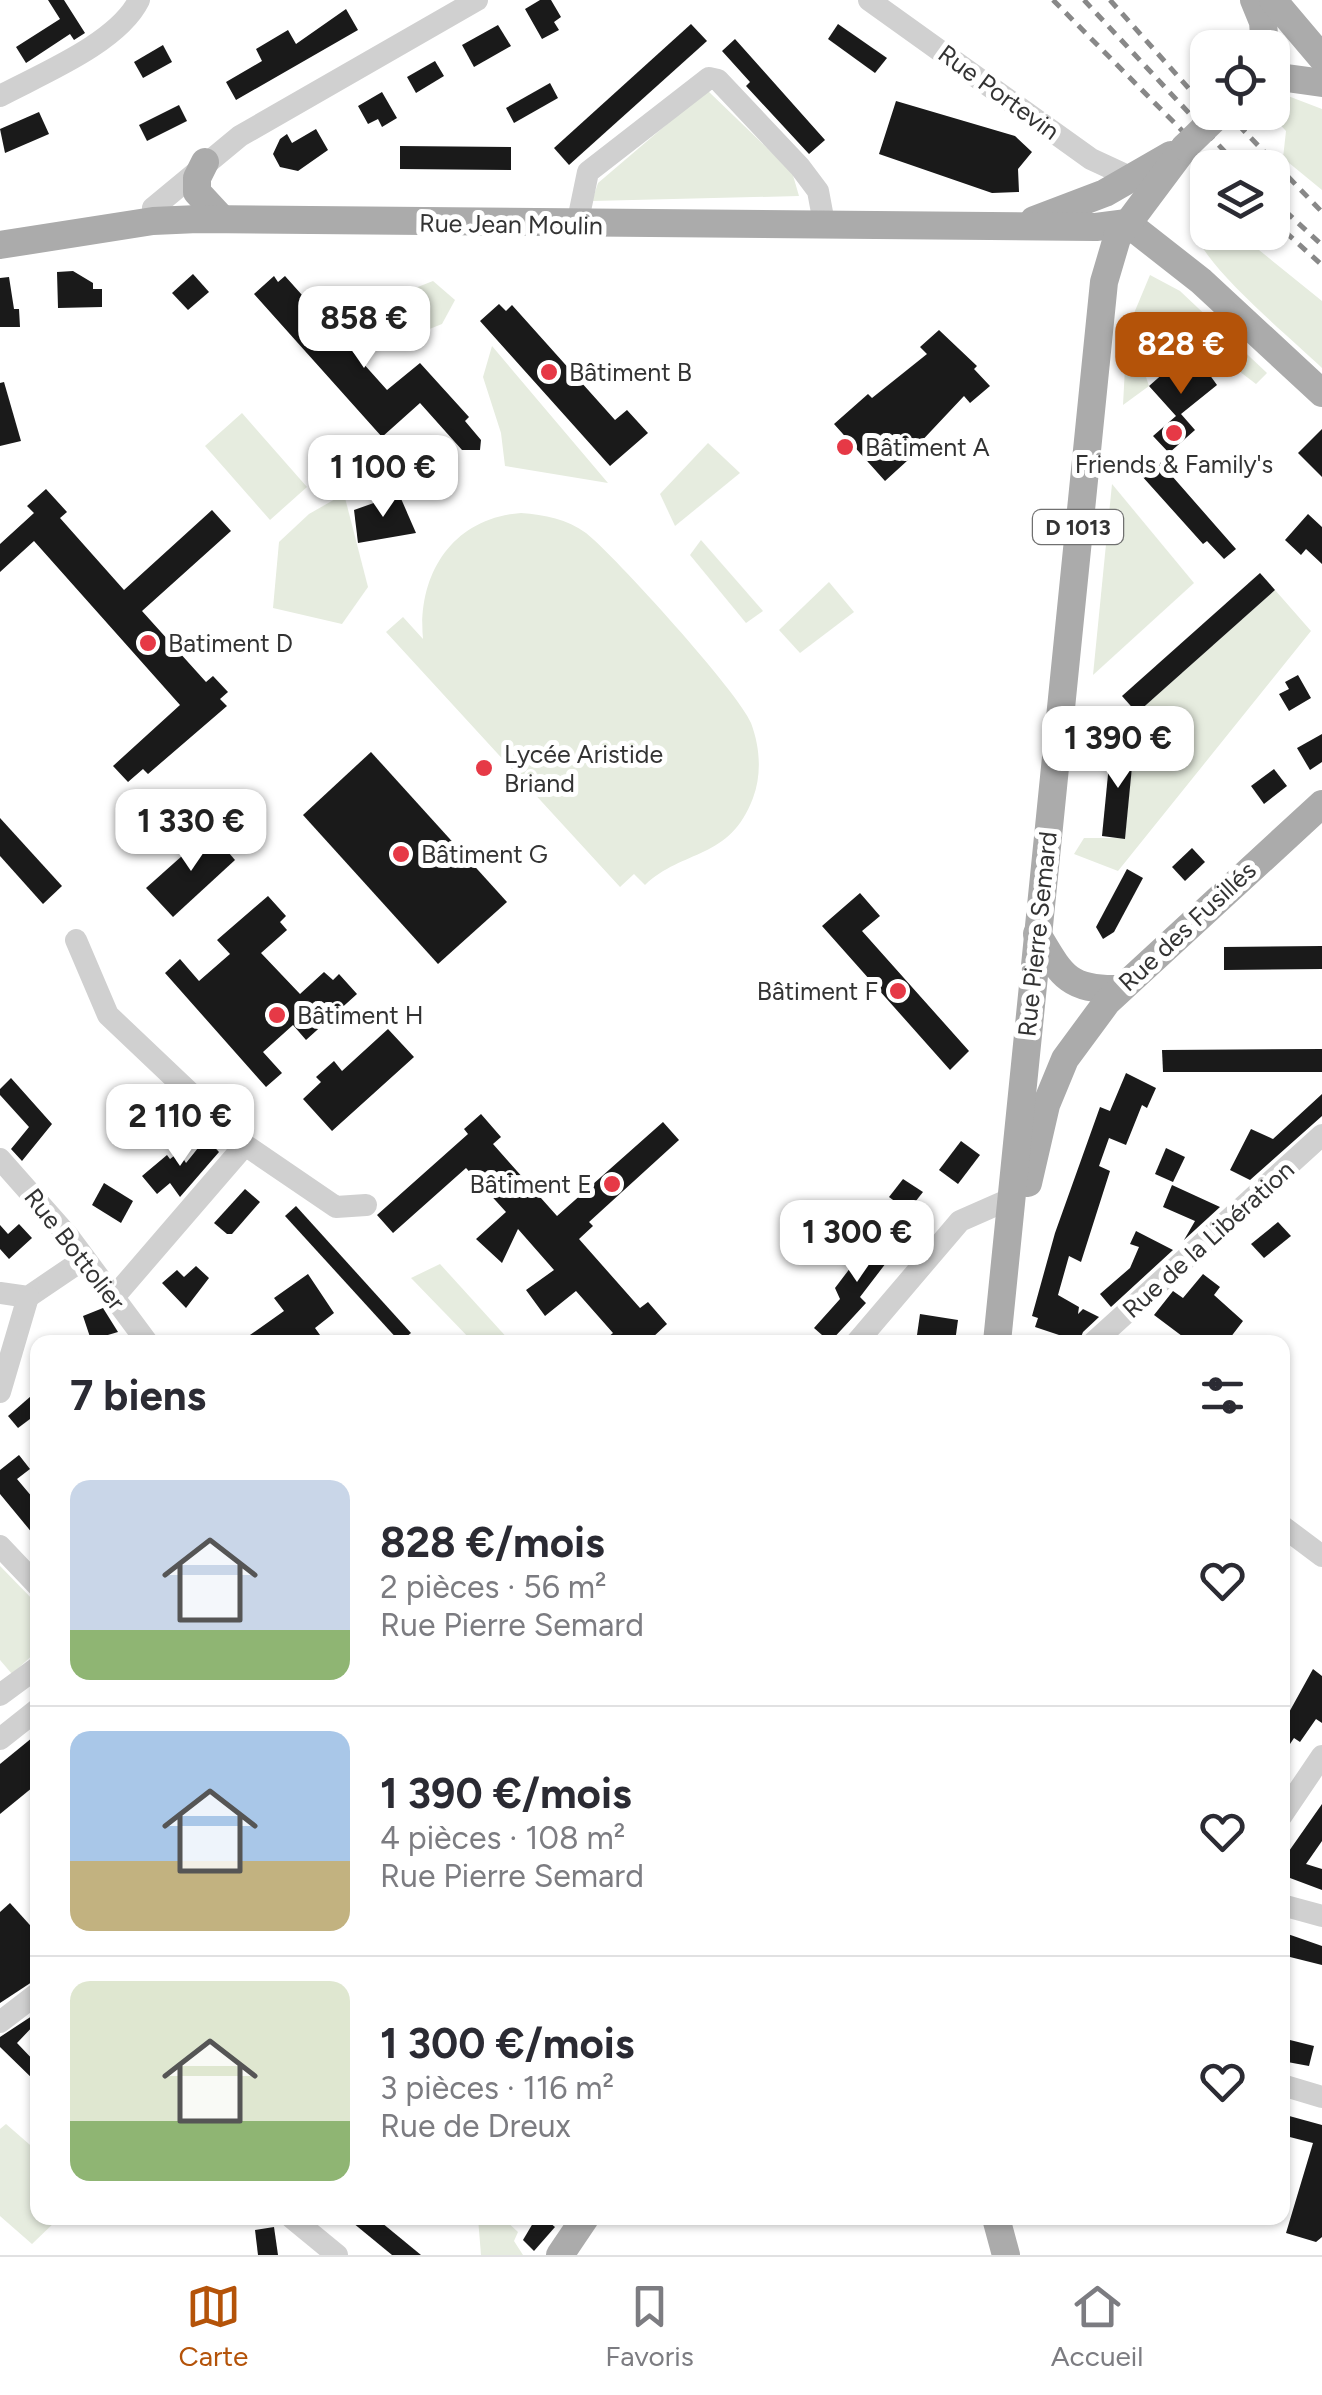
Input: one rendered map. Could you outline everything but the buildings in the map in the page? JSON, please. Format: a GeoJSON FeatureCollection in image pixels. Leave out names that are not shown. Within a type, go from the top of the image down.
{"type":"FeatureCollection","features":[{"type":"Feature","properties":{"kind":"main road"},"geometry":{"type":"LineString","coordinates":[[1254,0],[1264,30]]}},
{"type":"Feature","properties":{"kind":"main road"},"geometry":{"type":"LineString","coordinates":[[1273,0],[1322,58]]}},
{"type":"Feature","properties":{"kind":"main road"},"geometry":{"type":"LineString","coordinates":[[1290,78],[1322,82]]}},
{"type":"Feature","properties":{"kind":"main road"},"geometry":{"type":"LineString","coordinates":[[1202,130],[1127,223],[1201,281],[1322,393]]}},
{"type":"Feature","properties":{"kind":"main road","name":"Rue Jean Moulin"},"geometry":{"type":"LineString","coordinates":[[1024,224],[1132,178],[1185,147]]}},
{"type":"Feature","properties":{"kind":"main road"},"geometry":{"type":"LineString","coordinates":[[205,162],[197,178],[197,192],[222,220]]}},
{"type":"Feature","properties":{"kind":"main road","name":"Rue Jean Moulin"},"geometry":{"type":"LineString","coordinates":[[0,245],[154,221],[1024,224],[1103,239],[1127,223]]}},
{"type":"Feature","properties":{"kind":"main road","name":"Rue Pierre Semard"},"geometry":{"type":"LineString","coordinates":[[1004,1292],[1103,239]]}},
{"type":"Feature","properties":{"kind":"main road","name":"Rue des Fusillés"},"geometry":{"type":"LineString","coordinates":[[1065,1059],[1117,989],[1322,804]]}},
{"type":"Feature","properties":{"kind":"main road"},"geometry":{"type":"LineString","coordinates":[[1037,934],[1061,974],[1089,990],[1117,989]]}},
{"type":"Feature","properties":{"kind":"main road","name":"Rue Pierre Semard"},"geometry":{"type":"LineString","coordinates":[[998,1335],[1036,1141],[1065,1059]]}},
{"type":"Feature","properties":{"kind":"main road"},"geometry":{"type":"LineString","coordinates":[[560,2255],[580,2225]]}},
{"type":"Feature","properties":{"kind":"main road"},"geometry":{"type":"LineString","coordinates":[[998,2225],[1006,2255]]}},
{"type":"Feature","properties":{"kind":"street"},"geometry":{"type":"LineString","coordinates":[[0,96],[83,52],[133,11],[139,0]]}},
{"type":"Feature","properties":{"kind":"street"},"geometry":{"type":"LineString","coordinates":[[154,221],[153,208],[240,136],[477,0]]}},
{"type":"Feature","properties":{"kind":"street","name":"Rue Portevin"},"geometry":{"type":"LineString","coordinates":[[869,0],[1091,159],[1132,178]]}},
{"type":"Feature","properties":{"kind":"street"},"geometry":{"type":"LineString","coordinates":[[577,225],[588,172],[708,78],[718,80],[800,167],[818,192],[824,223]]}},
{"type":"Feature","properties":{"kind":"street"},"geometry":{"type":"LineString","coordinates":[[76,940],[108,1015],[245,1145],[336,1207],[366,1205]]}},
{"type":"Feature","properties":{"kind":"street","name":"Rue de la Libération"},"geometry":{"type":"LineString","coordinates":[[1102,1335],[1322,1135]]}},
{"type":"Feature","properties":{"kind":"street"},"geometry":{"type":"LineString","coordinates":[[114,1296],[245,1145]]}},
{"type":"Feature","properties":{"kind":"street","name":"Rue Bottolier"},"geometry":{"type":"LineString","coordinates":[[0,1159],[142,1335]]}},
{"type":"Feature","properties":{"kind":"street"},"geometry":{"type":"LineString","coordinates":[[863,1335],[960,1221],[1010,1199]]}},
{"type":"Feature","properties":{"kind":"street"},"geometry":{"type":"LineString","coordinates":[[0,1392],[28,1297],[84,1259]]}},
{"type":"Feature","properties":{"kind":"street"},"geometry":{"type":"LineString","coordinates":[[0,1293],[28,1297]]}},
{"type":"Feature","properties":{"kind":"street"},"geometry":{"type":"LineString","coordinates":[[1290,1532],[1322,1556]]}},
{"type":"Feature","properties":{"kind":"street"},"geometry":{"type":"LineString","coordinates":[[0,1546],[30,1578]]}},
{"type":"Feature","properties":{"kind":"street"},"geometry":{"type":"LineString","coordinates":[[0,1696],[30,1673]]}},
{"type":"Feature","properties":{"kind":"street"},"geometry":{"type":"LineString","coordinates":[[0,1739],[30,1715]]}},
{"type":"Feature","properties":{"kind":"street"},"geometry":{"type":"LineString","coordinates":[[1290,1803],[1322,1756]]}},
{"type":"Feature","properties":{"kind":"street"},"geometry":{"type":"LineString","coordinates":[[1290,1907],[1322,1916]]}},
{"type":"Feature","properties":{"kind":"street"},"geometry":{"type":"LineString","coordinates":[[0,2022],[30,1999]]}},
{"type":"Feature","properties":{"kind":"street"},"geometry":{"type":"LineString","coordinates":[[1290,2087],[1322,2097]]}},
{"type":"Feature","properties":{"kind":"street"},"geometry":{"type":"LineString","coordinates":[[300,2225],[333,2254]]}},
{"type":"Feature","properties":{"kind":"shaded area"},"geometry":{"type":"Polygon","coordinates":[[[707,90],[792,172],[799,196],[592,201],[598,183],[707,90]]]}},
{"type":"Feature","properties":{"kind":"shaded area"},"geometry":{"type":"Polygon","coordinates":[[[1290,97],[1322,109],[1322,190],[1290,164],[1290,150],[1284,150],[1286,131],[1290,130],[1290,97]]]}},
{"type":"Feature","properties":{"kind":"shaded area"},"geometry":{"type":"Polygon","coordinates":[[[1205,250],[1259,250],[1322,301],[1322,368],[1270,321],[1205,250]]]}},
{"type":"Feature","properties":{"kind":"shaded area"},"geometry":{"type":"Polygon","coordinates":[[[1150,275],[1180,291],[1267,373],[1256,384],[1163,313],[1133,338],[1149,386],[1123,405],[1127,330],[1150,275]]]}},
{"type":"Feature","properties":{"kind":"shaded area"},"geometry":{"type":"Polygon","coordinates":[[[433,281],[455,300],[442,324],[412,336],[392,321],[395,296],[433,281]]]}},
{"type":"Feature","properties":{"kind":"shaded area"},"geometry":{"type":"Polygon","coordinates":[[[492,346],[608,483],[505,466],[501,433],[483,377],[492,346]]]}},
{"type":"Feature","properties":{"kind":"shaded area"},"geometry":{"type":"Polygon","coordinates":[[[242,413],[307,487],[270,520],[205,446],[242,413]]]}},
{"type":"Feature","properties":{"kind":"shaded area"},"geometry":{"type":"Polygon","coordinates":[[[708,443],[740,473],[675,526],[660,494],[708,443]]]}},
{"type":"Feature","properties":{"kind":"shaded area"},"geometry":{"type":"Polygon","coordinates":[[[1112,484],[1194,583],[1093,675],[1112,484]]]}},
{"type":"Feature","properties":{"kind":"shaded area"},"geometry":{"type":"Polygon","coordinates":[[[344,494],[368,587],[342,624],[273,608],[279,542],[309,514],[344,494]]]}},
{"type":"Feature","properties":{"kind":"shaded area"},"geometry":{"type":"Polygon","coordinates":[[[521,513],[571,524],[601,546],[701,656],[751,723],[759,770],[753,798],[743,818],[719,843],[660,873],[645,885],[634,874],[620,887],[386,632],[403,617],[423,639],[426,593],[444,554],[476,526],[521,513]]]}},
{"type":"Feature","properties":{"kind":"shaded area"},"geometry":{"type":"Polygon","coordinates":[[[701,540],[763,611],[746,623],[690,555],[701,540]]]}},
{"type":"Feature","properties":{"kind":"shaded area"},"geometry":{"type":"Polygon","coordinates":[[[829,582],[854,612],[800,653],[779,630],[829,582]]]}},
{"type":"Feature","properties":{"kind":"shaded area"},"geometry":{"type":"Polygon","coordinates":[[[1275,590],[1311,631],[1118,871],[1074,854],[1084,838],[1125,838],[1137,713],[1275,590]]]}},
{"type":"Feature","properties":{"kind":"shaded area"},"geometry":{"type":"Polygon","coordinates":[[[440,1264],[505,1335],[466,1335],[411,1278],[440,1264]]]}},
{"type":"Feature","properties":{"kind":"shaded area"},"geometry":{"type":"Polygon","coordinates":[[[0,1566],[30,1597],[30,1657],[12,1674],[0,1660],[0,1566]]]}},
{"type":"Feature","properties":{"kind":"shaded area"},"geometry":{"type":"Polygon","coordinates":[[[6,2124],[30,2145],[30,2225],[52,2225],[32,2244],[0,2216],[0,2129],[6,2124]]]}},
{"type":"Feature","properties":{"kind":"shaded area"},"geometry":{"type":"Polygon","coordinates":[[[479,2225],[510,2225],[518,2232],[514,2241],[523,2255],[481,2255],[479,2225]]]}},
{"type":"Feature","properties":{"kind":"railway"},"geometry":{"type":"LineString","coordinates":[[1053,0],[1201,150]]}},
{"type":"Feature","properties":{"kind":"railway"},"geometry":{"type":"LineString","coordinates":[[1084,0],[1223,150]]}},
{"type":"Feature","properties":{"kind":"railway"},"geometry":{"type":"LineString","coordinates":[[1110,0],[1190,90]]}},
{"type":"Feature","properties":{"kind":"railway"},"geometry":{"type":"LineString","coordinates":[[1243,130],[1322,212]]}},
{"type":"Feature","properties":{"kind":"railway"},"geometry":{"type":"LineString","coordinates":[[1290,216],[1322,245]]}},
{"type":"Feature","properties":{"kind":"railway"},"geometry":{"type":"LineString","coordinates":[[1290,236],[1322,265]]}},
{"type":"Feature","properties":{"kind":"place","name":"Bâtiment B"},"geometry":{"type":"Point","coordinates":[549,372]}},
{"type":"Feature","properties":{"kind":"place","name":"Friends & Family's"},"geometry":{"type":"Point","coordinates":[1174,433]}},
{"type":"Feature","properties":{"kind":"place","name":"Bâtiment A"},"geometry":{"type":"Point","coordinates":[845,447]}},
{"type":"Feature","properties":{"kind":"place","name":"Batiment D"},"geometry":{"type":"Point","coordinates":[148,643]}},
{"type":"Feature","properties":{"kind":"place","name":"Lycée Aristide Briand"},"geometry":{"type":"Point","coordinates":[484,768]}},
{"type":"Feature","properties":{"kind":"place","name":"Bâtiment G"},"geometry":{"type":"Point","coordinates":[401,854]}},
{"type":"Feature","properties":{"kind":"place","name":"Bâtiment F"},"geometry":{"type":"Point","coordinates":[898,991]}},
{"type":"Feature","properties":{"kind":"place","name":"Bâtiment H"},"geometry":{"type":"Point","coordinates":[277,1015]}},
{"type":"Feature","properties":{"kind":"place","name":"Bâtiment E"},"geometry":{"type":"Point","coordinates":[612,1184]}}]}
